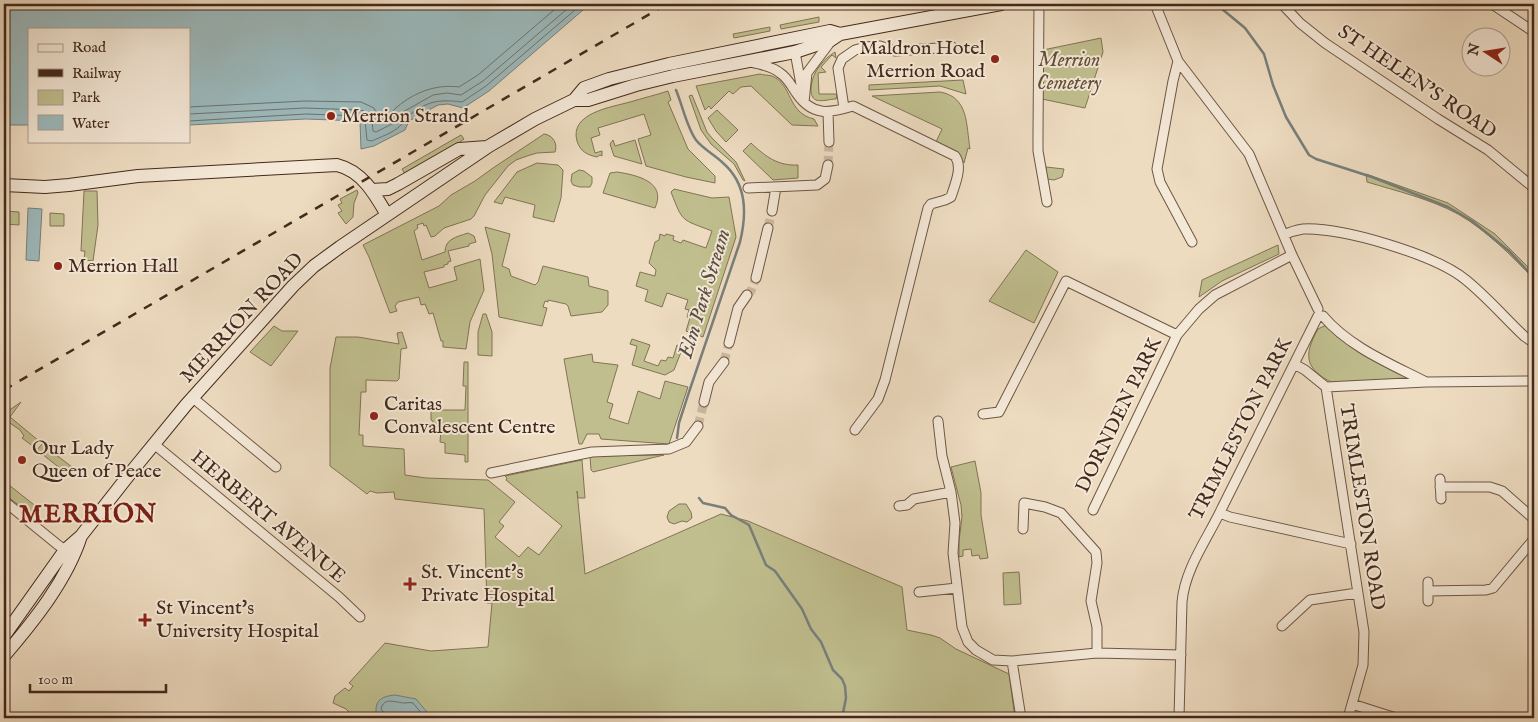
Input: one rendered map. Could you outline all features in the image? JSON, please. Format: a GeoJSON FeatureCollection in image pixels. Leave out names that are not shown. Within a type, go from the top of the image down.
{"type":"FeatureCollection","features":[{"type":"Feature","properties":{"kind":"main road","name":"MERRION ROAD"},"geometry":{"type":"LineString","coordinates":[[574,100],[588,100],[645,82],[795,52],[836,37],[1001,4]]}},
{"type":"Feature","properties":{"kind":"main road","name":"MERRION ROAD"},"geometry":{"type":"LineString","coordinates":[[4,636],[70,553],[81,536],[192,398],[293,286],[314,266],[334,251],[489,146],[535,119],[574,100],[584,88],[609,79],[711,54],[830,31],[836,37]]}},
{"type":"Feature","properties":{"kind":"main road"},"geometry":{"type":"LineString","coordinates":[[792,39],[795,52]]}},
{"type":"Feature","properties":{"kind":"main road","name":"MERRION ROAD"},"geometry":{"type":"LineString","coordinates":[[372,190],[388,189],[459,149],[489,146]]}},
{"type":"Feature","properties":{"kind":"main road"},"geometry":{"type":"LineString","coordinates":[[4,185],[69,185],[138,176],[337,165],[346,167],[363,181],[372,190],[387,214]]}},
{"type":"Feature","properties":{"kind":"main road","name":"MERRION ROAD"},"geometry":{"type":"LineString","coordinates":[[4,656],[57,586],[70,553]]}},
{"type":"Feature","properties":{"kind":"street"},"geometry":{"type":"LineString","coordinates":[[1039,4],[1038,151],[1047,202]]}},
{"type":"Feature","properties":{"kind":"street"},"geometry":{"type":"LineString","coordinates":[[1155,4],[1178,61],[1249,154],[1292,255],[1320,313],[1356,345],[1426,382]]}},
{"type":"Feature","properties":{"kind":"street","name":"ST HELEN'S ROAD"},"geometry":{"type":"LineString","coordinates":[[1282,4],[1300,23],[1325,43],[1488,150],[1534,188]]}},
{"type":"Feature","properties":{"kind":"street"},"geometry":{"type":"LineString","coordinates":[[1492,4],[1534,32]]}},
{"type":"Feature","properties":{"kind":"street"},"geometry":{"type":"LineString","coordinates":[[804,102],[807,73],[836,37]]}},
{"type":"Feature","properties":{"kind":"street"},"geometry":{"type":"LineString","coordinates":[[844,108],[838,68],[842,59],[854,50],[880,46],[895,51],[952,47]]}},
{"type":"Feature","properties":{"kind":"street"},"geometry":{"type":"LineString","coordinates":[[795,52],[804,102],[815,110],[828,112],[853,106],[955,156],[959,166],[951,197],[931,204],[928,208],[885,380],[878,399],[855,430]]}},
{"type":"Feature","properties":{"kind":"street","name":"MERRION ROAD"},"geometry":{"type":"LineString","coordinates":[[746,61],[769,67],[781,73],[804,102]]}},
{"type":"Feature","properties":{"kind":"street"},"geometry":{"type":"LineString","coordinates":[[1178,61],[1157,169],[1160,182],[1192,242]]}},
{"type":"Feature","properties":{"kind":"street"},"geometry":{"type":"LineString","coordinates":[[828,112],[828,142]]}},
{"type":"Feature","properties":{"kind":"street"},"geometry":{"type":"LineString","coordinates":[[748,188],[817,185],[825,179],[828,165]]}},
{"type":"Feature","properties":{"kind":"street"},"geometry":{"type":"LineString","coordinates":[[772,211],[776,187]]}},
{"type":"Feature","properties":{"kind":"street"},"geometry":{"type":"LineString","coordinates":[[756,278],[768,228]]}},
{"type":"Feature","properties":{"kind":"street"},"geometry":{"type":"LineString","coordinates":[[1284,235],[1301,229],[1352,235],[1439,264],[1465,279],[1524,336],[1534,342]]}},
{"type":"Feature","properties":{"kind":"street","name":"DORNDEN PARK"},"geometry":{"type":"LineString","coordinates":[[1093,510],[1177,334],[1199,309],[1215,295],[1292,255]]}},
{"type":"Feature","properties":{"kind":"street","name":"DORNDEN PARK"},"geometry":{"type":"LineString","coordinates":[[983,414],[999,412],[1066,281],[1177,334]]}},
{"type":"Feature","properties":{"kind":"street"},"geometry":{"type":"LineString","coordinates":[[729,343],[738,308],[747,295]]}},
{"type":"Feature","properties":{"kind":"street","name":"TRIMLESTON PARK"},"geometry":{"type":"LineString","coordinates":[[1179,718],[1183,592],[1195,558],[1220,513],[1320,313]]}},
{"type":"Feature","properties":{"kind":"street"},"geometry":{"type":"LineString","coordinates":[[704,402],[709,382],[724,362]]}},
{"type":"Feature","properties":{"kind":"street"},"geometry":{"type":"LineString","coordinates":[[1294,364],[1305,370],[1326,388],[1426,382],[1534,381]]}},
{"type":"Feature","properties":{"kind":"street","name":"TRIMLESTON ROAD"},"geometry":{"type":"LineString","coordinates":[[1326,388],[1364,632],[1363,665],[1348,718]]}},
{"type":"Feature","properties":{"kind":"street"},"geometry":{"type":"LineString","coordinates":[[192,398],[276,467]]}},
{"type":"Feature","properties":{"kind":"street"},"geometry":{"type":"LineString","coordinates":[[938,421],[936,434],[951,492],[955,523],[953,553],[962,627],[968,642],[984,656],[993,660],[1012,661],[1097,653],[1181,655]]}},
{"type":"Feature","properties":{"kind":"street"},"geometry":{"type":"LineString","coordinates":[[491,473],[592,452],[669,449],[683,444],[690,438],[698,426]]}},
{"type":"Feature","properties":{"kind":"street","name":"HERBERT AVENUE"},"geometry":{"type":"LineString","coordinates":[[154,444],[339,598],[360,618]]}},
{"type":"Feature","properties":{"kind":"street"},"geometry":{"type":"LineString","coordinates":[[1441,499],[1440,483],[1490,487],[1502,491],[1534,519]]}},
{"type":"Feature","properties":{"kind":"street"},"geometry":{"type":"LineString","coordinates":[[900,506],[907,505],[914,499],[951,492]]}},
{"type":"Feature","properties":{"kind":"street"},"geometry":{"type":"LineString","coordinates":[[4,501],[70,553]]}},
{"type":"Feature","properties":{"kind":"street"},"geometry":{"type":"LineString","coordinates":[[1023,529],[1024,503],[1046,507],[1062,513],[1096,552],[1097,563],[1091,601],[1097,627],[1097,653]]}},
{"type":"Feature","properties":{"kind":"street"},"geometry":{"type":"LineString","coordinates":[[1220,513],[1351,544]]}},
{"type":"Feature","properties":{"kind":"street"},"geometry":{"type":"LineString","coordinates":[[1428,601],[1428,587],[1486,590],[1493,588],[1534,539]]}},
{"type":"Feature","properties":{"kind":"street"},"geometry":{"type":"LineString","coordinates":[[919,592],[957,588]]}},
{"type":"Feature","properties":{"kind":"street"},"geometry":{"type":"LineString","coordinates":[[1282,626],[1310,600],[1358,593]]}},
{"type":"Feature","properties":{"kind":"street"},"geometry":{"type":"LineString","coordinates":[[1012,661],[1020,718]]}},
{"type":"Feature","properties":{"kind":"street"},"geometry":{"type":"LineString","coordinates":[[1352,704],[1396,718]]}},
{"type":"Feature","properties":{"kind":"green space"},"geometry":{"type":"Polygon","coordinates":[[[819,17],[819,22],[781,29],[780,25],[819,17]]]}},
{"type":"Feature","properties":{"kind":"green space"},"geometry":{"type":"Polygon","coordinates":[[[770,27],[770,31],[734,38],[733,34],[770,27]]]}},
{"type":"Feature","properties":{"kind":"green space","name":"Merrion Cemetery"},"geometry":{"type":"Polygon","coordinates":[[[1101,38],[1103,52],[1085,108],[1042,99],[1043,50],[1101,38]]]}},
{"type":"Feature","properties":{"kind":"green space"},"geometry":{"type":"Polygon","coordinates":[[[835,52],[836,58],[832,55],[821,67],[826,72],[818,73],[819,94],[836,94],[836,99],[816,100],[811,93],[813,78],[822,63],[835,52]]]}},
{"type":"Feature","properties":{"kind":"green space"},"geometry":{"type":"Polygon","coordinates":[[[760,74],[772,76],[779,80],[799,111],[805,116],[814,119],[818,126],[792,125],[751,86],[741,87],[733,94],[729,91],[711,109],[709,106],[705,110],[696,86],[760,74]]]}},
{"type":"Feature","properties":{"kind":"green space"},"geometry":{"type":"Polygon","coordinates":[[[963,80],[966,94],[940,86],[869,90],[869,85],[963,80]]]}},
{"type":"Feature","properties":{"kind":"green space"},"geometry":{"type":"Polygon","coordinates":[[[668,91],[671,100],[668,102],[688,149],[715,176],[715,183],[646,166],[638,139],[651,135],[644,114],[598,128],[600,135],[591,138],[595,153],[602,151],[602,156],[590,155],[580,147],[576,131],[579,124],[586,118],[603,109],[668,91]]]}},
{"type":"Feature","properties":{"kind":"green space"},"geometry":{"type":"Polygon","coordinates":[[[940,92],[956,100],[964,113],[970,149],[968,148],[964,163],[956,152],[936,142],[942,129],[872,96],[940,92]]]}},
{"type":"Feature","properties":{"kind":"green space"},"geometry":{"type":"Polygon","coordinates":[[[692,95],[707,132],[736,162],[745,181],[734,164],[711,144],[701,130],[689,96],[692,95]]]}},
{"type":"Feature","properties":{"kind":"green space"},"geometry":{"type":"Polygon","coordinates":[[[717,110],[738,130],[726,142],[708,118],[717,110]]]}},
{"type":"Feature","properties":{"kind":"green space"},"geometry":{"type":"Polygon","coordinates":[[[544,134],[554,140],[555,152],[537,153],[516,160],[508,166],[485,195],[471,219],[444,228],[431,237],[426,225],[424,226],[423,223],[417,225],[418,228],[414,231],[422,260],[445,252],[449,241],[455,237],[468,233],[474,236],[476,242],[469,244],[469,246],[448,251],[451,261],[444,265],[444,267],[424,272],[429,288],[457,280],[454,267],[480,259],[484,290],[470,322],[466,349],[443,347],[443,341],[441,341],[433,313],[429,314],[425,304],[421,305],[419,297],[398,302],[395,306],[397,311],[390,313],[363,245],[439,206],[451,195],[544,134]]]}},
{"type":"Feature","properties":{"kind":"green space"},"geometry":{"type":"Polygon","coordinates":[[[461,135],[464,139],[460,142],[405,174],[402,169],[461,135]]]}},
{"type":"Feature","properties":{"kind":"green space"},"geometry":{"type":"Polygon","coordinates":[[[613,140],[615,146],[635,140],[642,164],[614,156],[610,144],[613,140]]]}},
{"type":"Feature","properties":{"kind":"green space"},"geometry":{"type":"Polygon","coordinates":[[[751,143],[773,160],[784,164],[798,165],[798,178],[773,180],[743,151],[751,143]]]}},
{"type":"Feature","properties":{"kind":"green space"},"geometry":{"type":"Polygon","coordinates":[[[537,163],[558,165],[563,170],[561,198],[554,222],[533,217],[535,205],[505,197],[502,204],[494,202],[517,172],[537,163]]]}},
{"type":"Feature","properties":{"kind":"green space"},"geometry":{"type":"Polygon","coordinates":[[[1046,167],[1064,169],[1062,177],[1054,180],[1047,179],[1046,167]]]}},
{"type":"Feature","properties":{"kind":"green space"},"geometry":{"type":"Polygon","coordinates":[[[579,170],[592,177],[590,187],[573,185],[571,181],[572,174],[579,170]]]}},
{"type":"Feature","properties":{"kind":"green space"},"geometry":{"type":"Polygon","coordinates":[[[617,172],[641,178],[654,186],[658,199],[655,208],[603,193],[610,173],[617,172]]]}},
{"type":"Feature","properties":{"kind":"green space"},"geometry":{"type":"Polygon","coordinates":[[[1366,174],[1448,203],[1495,234],[1534,273],[1534,279],[1498,244],[1468,220],[1436,204],[1367,182],[1366,174]]]}},
{"type":"Feature","properties":{"kind":"green space"},"geometry":{"type":"Polygon","coordinates":[[[674,189],[712,198],[729,197],[736,237],[703,337],[686,331],[690,318],[687,317],[689,310],[685,309],[688,300],[667,293],[662,307],[645,301],[648,290],[636,286],[640,272],[655,276],[656,270],[649,263],[655,242],[659,240],[660,234],[674,236],[673,240],[681,243],[683,240],[706,248],[712,231],[684,219],[671,192],[674,189]]]}},
{"type":"Feature","properties":{"kind":"green space"},"geometry":{"type":"Polygon","coordinates":[[[357,190],[353,217],[346,224],[338,213],[342,211],[338,205],[342,203],[340,199],[357,190]]]}},
{"type":"Feature","properties":{"kind":"green space"},"geometry":{"type":"Polygon","coordinates":[[[84,191],[97,191],[98,225],[93,261],[84,260],[85,251],[81,251],[84,191]]]}},
{"type":"Feature","properties":{"kind":"green space"},"geometry":{"type":"Polygon","coordinates":[[[5,211],[19,212],[19,225],[5,224],[5,211]]]}},
{"type":"Feature","properties":{"kind":"green space"},"geometry":{"type":"Polygon","coordinates":[[[50,213],[64,214],[64,226],[50,226],[50,213]]]}},
{"type":"Feature","properties":{"kind":"green space"},"geometry":{"type":"Polygon","coordinates":[[[485,227],[510,234],[502,266],[509,269],[511,276],[535,285],[538,282],[543,266],[588,277],[589,286],[608,291],[608,305],[602,312],[571,316],[566,304],[548,300],[548,302],[545,301],[543,307],[547,308],[542,326],[499,317],[492,254],[485,227]]]}},
{"type":"Feature","properties":{"kind":"green space"},"geometry":{"type":"Polygon","coordinates":[[[1278,245],[1279,254],[1222,281],[1199,297],[1202,280],[1278,245]]]}},
{"type":"Feature","properties":{"kind":"green space"},"geometry":{"type":"Polygon","coordinates":[[[1026,250],[1058,272],[1034,323],[989,301],[1026,250]]]}},
{"type":"Feature","properties":{"kind":"green space"},"geometry":{"type":"Polygon","coordinates":[[[483,314],[486,314],[492,332],[492,356],[478,355],[478,332],[483,314]]]}},
{"type":"Feature","properties":{"kind":"green space"},"geometry":{"type":"Polygon","coordinates":[[[274,326],[282,331],[298,331],[271,366],[250,352],[274,326]]]}},
{"type":"Feature","properties":{"kind":"green space"},"geometry":{"type":"Polygon","coordinates":[[[1324,326],[1330,327],[1415,380],[1333,383],[1324,378],[1312,367],[1309,361],[1309,354],[1313,338],[1318,329],[1324,326]]]}},
{"type":"Feature","properties":{"kind":"green space"},"geometry":{"type":"Polygon","coordinates":[[[402,332],[407,348],[401,349],[399,379],[397,381],[366,380],[366,392],[361,392],[359,435],[363,435],[363,446],[404,449],[405,475],[426,478],[488,480],[515,502],[499,522],[504,526],[495,537],[519,557],[528,547],[539,555],[562,526],[506,480],[505,476],[582,460],[585,498],[578,498],[577,491],[585,574],[721,514],[748,521],[902,587],[907,630],[940,638],[956,649],[1009,674],[1015,718],[355,718],[346,709],[333,703],[335,696],[345,688],[349,691],[353,686],[349,683],[385,643],[431,651],[488,647],[492,603],[487,603],[484,509],[395,499],[394,492],[377,493],[370,491],[367,494],[330,466],[330,368],[336,337],[358,337],[399,344],[397,333],[402,332]]]}},
{"type":"Feature","properties":{"kind":"green space"},"geometry":{"type":"Polygon","coordinates":[[[632,339],[650,345],[644,361],[658,366],[661,360],[666,361],[668,357],[673,358],[677,345],[683,347],[674,370],[665,375],[632,365],[637,346],[630,344],[632,339]]]}},
{"type":"Feature","properties":{"kind":"green space"},"geometry":{"type":"Polygon","coordinates":[[[592,354],[593,362],[618,365],[607,402],[613,404],[609,418],[628,424],[638,391],[660,399],[665,381],[688,387],[669,444],[601,439],[599,434],[587,434],[582,444],[579,444],[564,359],[592,354]]]}},
{"type":"Feature","properties":{"kind":"green space"},"geometry":{"type":"Polygon","coordinates":[[[464,362],[468,362],[468,462],[465,462],[465,455],[445,453],[445,443],[440,442],[441,429],[433,429],[433,421],[431,420],[431,410],[465,410],[464,362]]]}},
{"type":"Feature","properties":{"kind":"green space"},"geometry":{"type":"Polygon","coordinates":[[[21,402],[10,417],[39,441],[34,447],[22,438],[24,436],[20,430],[4,419],[4,411],[11,409],[21,402]]]}},
{"type":"Feature","properties":{"kind":"green space"},"geometry":{"type":"Polygon","coordinates":[[[42,444],[72,467],[66,473],[37,450],[42,444]]]}},
{"type":"Feature","properties":{"kind":"green space"},"geometry":{"type":"Polygon","coordinates":[[[664,455],[593,472],[591,470],[590,456],[664,455]]]}},
{"type":"Feature","properties":{"kind":"green space"},"geometry":{"type":"Polygon","coordinates":[[[975,461],[981,493],[981,515],[988,558],[980,559],[979,555],[972,556],[971,549],[963,550],[963,556],[959,557],[961,505],[951,467],[975,461]]]}},
{"type":"Feature","properties":{"kind":"green space"},"geometry":{"type":"Polygon","coordinates":[[[4,481],[38,508],[32,515],[4,494],[4,481]]]}},
{"type":"Feature","properties":{"kind":"green space"},"geometry":{"type":"Polygon","coordinates":[[[679,504],[686,504],[692,518],[687,522],[682,521],[674,524],[669,522],[667,517],[669,511],[679,504]]]}},
{"type":"Feature","properties":{"kind":"green space"},"geometry":{"type":"Polygon","coordinates":[[[1019,572],[1021,604],[1004,605],[1003,573],[1019,572]]]}},
{"type":"Feature","properties":{"kind":"water"},"geometry":{"type":"Polygon","coordinates":[[[4,4],[590,4],[489,91],[463,108],[448,104],[438,105],[409,121],[405,130],[374,146],[361,149],[360,121],[306,119],[190,125],[190,28],[28,28],[28,125],[4,125],[4,4]]]}},
{"type":"Feature","properties":{"kind":"water"},"geometry":{"type":"Polygon","coordinates":[[[28,208],[42,209],[39,261],[26,260],[28,208]]]}},
{"type":"Feature","properties":{"kind":"water"},"geometry":{"type":"Polygon","coordinates":[[[395,695],[416,699],[427,712],[428,718],[382,718],[376,712],[377,704],[384,697],[395,695]]]}},
{"type":"Feature","properties":{"kind":"waterway"},"geometry":{"type":"LineString","coordinates":[[1216,4],[1245,28],[1264,54],[1273,85],[1286,117],[1309,155],[1448,207],[1472,221],[1509,251],[1534,278]]}},
{"type":"Feature","properties":{"kind":"waterway","name":"Elm Park Stream"},"geometry":{"type":"LineString","coordinates":[[676,90],[687,123],[696,140],[723,163],[737,180],[741,190],[744,210],[740,242],[688,395],[679,423],[677,438]]}},
{"type":"Feature","properties":{"kind":"waterway","name":"Elm Park Stream"},"geometry":{"type":"LineString","coordinates":[[699,498],[703,503],[725,508],[731,515],[749,525],[766,565],[775,571],[802,609],[811,629],[821,642],[833,670],[842,679],[846,698],[842,718]]}},
{"type":"Feature","properties":{"kind":"tunnel"},"geometry":{"type":"LineString","coordinates":[[828,165],[829,142]]}},
{"type":"Feature","properties":{"kind":"tunnel"},"geometry":{"type":"LineString","coordinates":[[768,228],[772,211]]}},
{"type":"Feature","properties":{"kind":"tunnel"},"geometry":{"type":"LineString","coordinates":[[747,295],[751,291],[756,278]]}},
{"type":"Feature","properties":{"kind":"tunnel"},"geometry":{"type":"LineString","coordinates":[[724,362],[729,343]]}},
{"type":"Feature","properties":{"kind":"tunnel"},"geometry":{"type":"LineString","coordinates":[[698,426],[704,402]]}},
{"type":"Feature","properties":{"kind":"railway"},"geometry":{"type":"LineString","coordinates":[[4,390],[667,4]]}},
{"type":"Feature","properties":{"kind":"place","name":"Maldron Hotel Merrion Road"},"geometry":{"type":"Point","coordinates":[995,59]}},
{"type":"Feature","properties":{"kind":"place","name":"Merrion Strand"},"geometry":{"type":"Point","coordinates":[331,116]}},
{"type":"Feature","properties":{"kind":"place","name":"Merrion Hall"},"geometry":{"type":"Point","coordinates":[58,266]}},
{"type":"Feature","properties":{"kind":"place","name":"Caritas Convalescent Centre"},"geometry":{"type":"Point","coordinates":[374,416]}},
{"type":"Feature","properties":{"kind":"place","name":"Our Lady Queen of Peace"},"geometry":{"type":"Point","coordinates":[22,460]}},
{"type":"Feature","properties":{"kind":"place","name":"St. Vincent's Private Hospital"},"geometry":{"type":"Point","coordinates":[410,584]}},
{"type":"Feature","properties":{"kind":"place","name":"St Vincent's University Hospital"},"geometry":{"type":"Point","coordinates":[145,620]}},
{"type":"Feature","properties":{"kind":"district","name":"MERRION"},"geometry":{"type":"Point","coordinates":[88,515]}}]}
